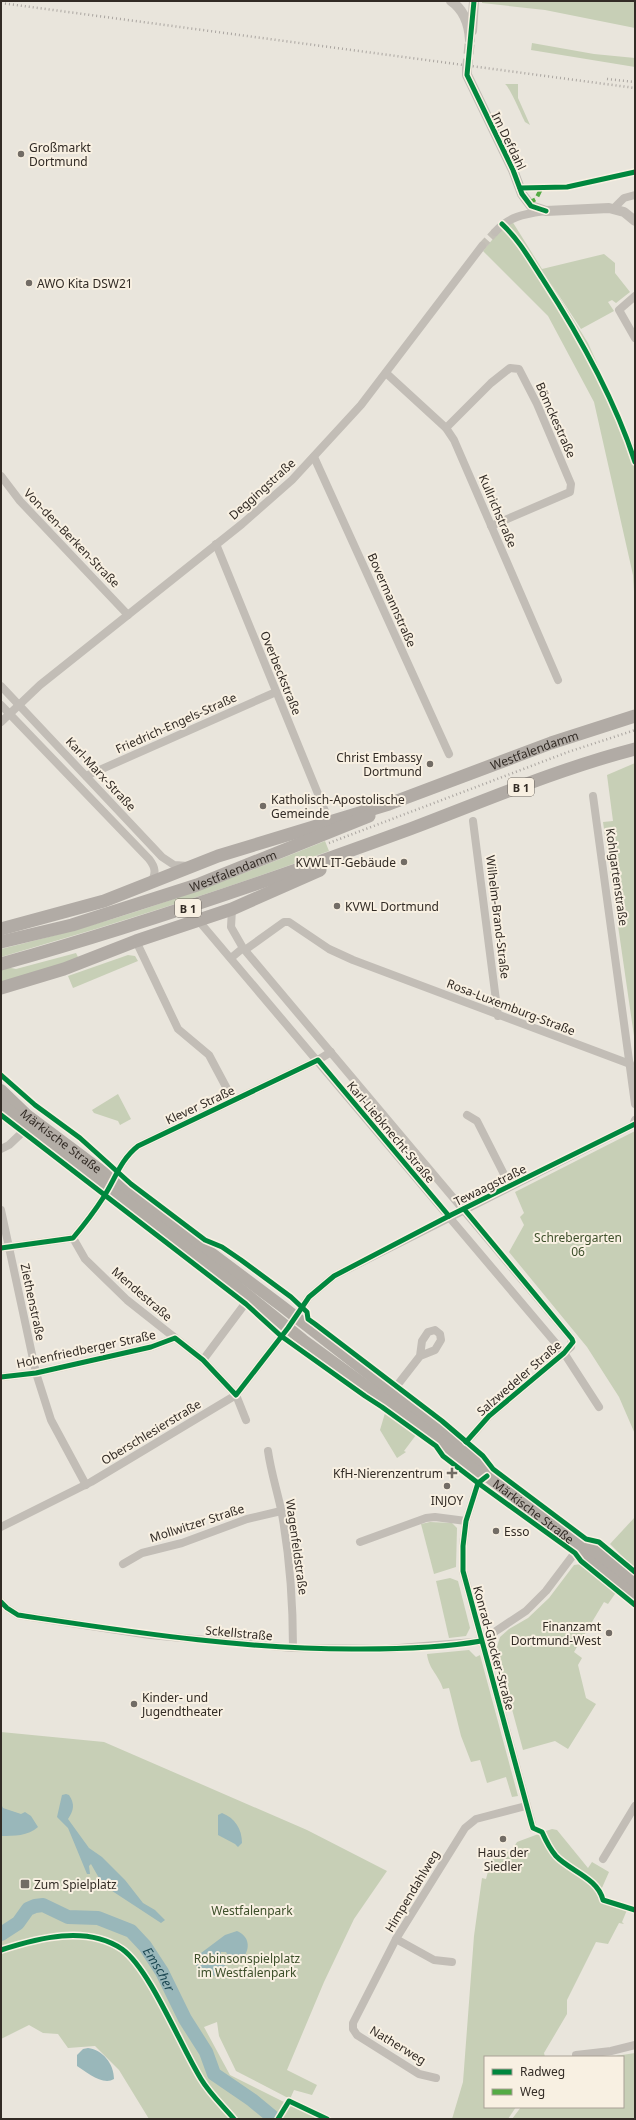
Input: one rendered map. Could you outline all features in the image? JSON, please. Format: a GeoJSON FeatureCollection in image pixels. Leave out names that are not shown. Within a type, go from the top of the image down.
{"type":"FeatureCollection","features":[{"type":"Feature","properties":{"kind":"main road","name":"Westfalendamm"},"geometry":{"type":"LineString","coordinates":[[1,930],[90,906],[191,866],[354,813],[389,804],[552,743],[635,716]]}},
{"type":"Feature","properties":{"kind":"main road","name":"Westfalendamm"},"geometry":{"type":"LineString","coordinates":[[1,964],[88,940],[190,908],[551,776],[635,749]]}},
{"type":"Feature","properties":{"kind":"main road","name":"Westfalendamm"},"geometry":{"type":"LineString","coordinates":[[1,942],[72,925],[197,885],[356,822],[389,804]]}},
{"type":"Feature","properties":{"kind":"main road","name":"Westfalendamm"},"geometry":{"type":"LineString","coordinates":[[1,988],[64,969],[136,941],[232,909],[358,854],[371,842]]}},
{"type":"Feature","properties":{"kind":"main road","name":"Märkische Straße"},"geometry":{"type":"LineString","coordinates":[[1,1090],[27,1115],[110,1184],[288,1328],[440,1440],[473,1469],[488,1476],[580,1546],[590,1559],[635,1593]]}},
{"type":"Feature","properties":{"kind":"main road","name":"Märkische Straße"},"geometry":{"type":"LineString","coordinates":[[1,1104],[28,1127],[295,1316],[479,1461],[488,1476]]}},
{"type":"Feature","properties":{"kind":"main road","name":"Märkische Straße"},"geometry":{"type":"LineString","coordinates":[[580,1546],[595,1551],[635,1581]]}},
{"type":"Feature","properties":{"kind":"street"},"geometry":{"type":"LineString","coordinates":[[455,4],[474,4],[470,40],[467,22],[455,4]]}},
{"type":"Feature","properties":{"kind":"street","name":"Im Defdahl"},"geometry":{"type":"LineString","coordinates":[[467,69],[466,75],[513,170],[522,194],[531,206],[546,211],[614,208]]}},
{"type":"Feature","properties":{"kind":"street"},"geometry":{"type":"LineString","coordinates":[[635,195],[624,198],[614,208],[624,212],[635,221]]}},
{"type":"Feature","properties":{"kind":"street"},"geometry":{"type":"LineString","coordinates":[[495,232],[502,224],[520,215],[546,211]]}},
{"type":"Feature","properties":{"kind":"street","name":"Deggingstraße"},"geometry":{"type":"LineString","coordinates":[[1,722],[128,615],[270,499],[314,457],[361,405],[482,246]]}},
{"type":"Feature","properties":{"kind":"street"},"geometry":{"type":"LineString","coordinates":[[635,296],[619,310],[635,338]]}},
{"type":"Feature","properties":{"kind":"street","name":"Bömckestraße"},"geometry":{"type":"LineString","coordinates":[[446,428],[491,383],[510,368],[519,369],[537,404],[571,484],[570,492],[491,526]]}},
{"type":"Feature","properties":{"kind":"street","name":"Kullrichstraße"},"geometry":{"type":"LineString","coordinates":[[386,373],[446,428],[454,440],[558,680]]}},
{"type":"Feature","properties":{"kind":"street","name":"Bovermannstraße"},"geometry":{"type":"LineString","coordinates":[[314,457],[449,754]]}},
{"type":"Feature","properties":{"kind":"street","name":"Von-den-Berken-Straße"},"geometry":{"type":"LineString","coordinates":[[1,476],[20,501],[128,615]]}},
{"type":"Feature","properties":{"kind":"street","name":"Overbeckstraße"},"geometry":{"type":"LineString","coordinates":[[216,544],[325,811]]}},
{"type":"Feature","properties":{"kind":"street","name":"Karl-Marx-Straße"},"geometry":{"type":"LineString","coordinates":[[1,686],[15,709],[149,859],[156,870],[156,875],[151,883]]}},
{"type":"Feature","properties":{"kind":"street","name":"Friedrich-Engels-Straße"},"geometry":{"type":"LineString","coordinates":[[86,776],[276,692]]}},
{"type":"Feature","properties":{"kind":"street","name":"Karl-Marx-Straße"},"geometry":{"type":"LineString","coordinates":[[1,704],[15,709],[86,776],[162,857],[174,864],[191,866]]}},
{"type":"Feature","properties":{"kind":"street","name":"Kohlgartenstraße"},"geometry":{"type":"LineString","coordinates":[[593,796],[635,1104]]}},
{"type":"Feature","properties":{"kind":"street","name":"Wilhelm-Brand-Straße"},"geometry":{"type":"LineString","coordinates":[[473,821],[498,1016]]}},
{"type":"Feature","properties":{"kind":"street","name":"Karl-Liebknecht-Straße"},"geometry":{"type":"LineString","coordinates":[[232,909],[231,927],[244,949],[464,1209],[573,1342]]}},
{"type":"Feature","properties":{"kind":"street","name":"Karl-Liebknecht-Straße"},"geometry":{"type":"LineString","coordinates":[[198,920],[318,1060],[564,1353],[599,1407]]}},
{"type":"Feature","properties":{"kind":"street","name":"Rosa-Luxemburg-Straße"},"geometry":{"type":"LineString","coordinates":[[244,949],[284,922],[289,922],[329,948],[384,972],[498,1016],[630,1064]]}},
{"type":"Feature","properties":{"kind":"street"},"geometry":{"type":"LineString","coordinates":[[136,941],[178,1029],[210,1055],[233,1100]]}},
{"type":"Feature","properties":{"kind":"street"},"geometry":{"type":"LineString","coordinates":[[231,958],[244,949]]}},
{"type":"Feature","properties":{"kind":"street"},"geometry":{"type":"LineString","coordinates":[[318,1060],[331,1052]]}},
{"type":"Feature","properties":{"kind":"street","name":"Klever Straße"},"geometry":{"type":"LineString","coordinates":[[73,1238],[104,1196],[130,1153],[138,1146],[318,1060]]}},
{"type":"Feature","properties":{"kind":"street","name":"Tewaagstraße"},"geometry":{"type":"LineString","coordinates":[[468,1115],[477,1121],[510,1186]]}},
{"type":"Feature","properties":{"kind":"street","name":"Tewaagstraße"},"geometry":{"type":"LineString","coordinates":[[288,1328],[309,1296],[334,1276],[634,1122]]}},
{"type":"Feature","properties":{"kind":"street"},"geometry":{"type":"LineString","coordinates":[[1,1149],[9,1145],[28,1127]]}},
{"type":"Feature","properties":{"kind":"street","name":"Ziethenstraße"},"geometry":{"type":"LineString","coordinates":[[1,1210],[5,1247],[36,1373],[51,1420],[86,1485]]}},
{"type":"Feature","properties":{"kind":"street"},"geometry":{"type":"LineString","coordinates":[[5,1247],[73,1238]]}},
{"type":"Feature","properties":{"kind":"street","name":"Mendestraße"},"geometry":{"type":"LineString","coordinates":[[73,1238],[85,1259],[127,1300],[203,1360],[236,1395],[246,1420]]}},
{"type":"Feature","properties":{"kind":"street"},"geometry":{"type":"LineString","coordinates":[[203,1360],[250,1297]]}},
{"type":"Feature","properties":{"kind":"street","name":"Oberschlesierstraße"},"geometry":{"type":"LineString","coordinates":[[1,1527],[86,1485],[236,1395],[288,1328]]}},
{"type":"Feature","properties":{"kind":"street","name":"Hohenfriedberger Straße"},"geometry":{"type":"LineString","coordinates":[[1,1377],[36,1373],[151,1347],[175,1338]]}},
{"type":"Feature","properties":{"kind":"street","name":"Salzwedeler Straße"},"geometry":{"type":"LineString","coordinates":[[462,1447],[489,1416],[564,1353],[573,1342]]}},
{"type":"Feature","properties":{"kind":"street"},"geometry":{"type":"LineString","coordinates":[[392,1392],[420,1356]]}},
{"type":"Feature","properties":{"kind":"street","name":"Wagenfeldstraße"},"geometry":{"type":"LineString","coordinates":[[268,1451],[281,1511],[293,1599],[293,1648]]}},
{"type":"Feature","properties":{"kind":"street","name":"Konrad-Glocker-Straße"},"geometry":{"type":"LineString","coordinates":[[488,1476],[478,1483],[466,1522],[463,1546],[463,1571],[533,1828]]}},
{"type":"Feature","properties":{"kind":"street","name":"Mollwitzer Straße"},"geometry":{"type":"LineString","coordinates":[[123,1564],[142,1553],[182,1543],[247,1519],[281,1511]]}},
{"type":"Feature","properties":{"kind":"street"},"geometry":{"type":"LineString","coordinates":[[360,1542],[426,1518],[435,1517],[466,1522]]}},
{"type":"Feature","properties":{"kind":"street","name":"Sckellstraße"},"geometry":{"type":"LineString","coordinates":[[1,1602],[18,1615],[150,1635],[293,1648],[386,1649],[482,1641],[526,1612],[546,1591],[580,1546]]}},
{"type":"Feature","properties":{"kind":"street","name":"Himpendahlweg"},"geometry":{"type":"LineString","coordinates":[[352,2026],[374,1979],[396,1939],[467,1824],[480,1818],[526,1806]]}},
{"type":"Feature","properties":{"kind":"street"},"geometry":{"type":"LineString","coordinates":[[603,1859],[635,1806]]}},
{"type":"Feature","properties":{"kind":"street"},"geometry":{"type":"LineString","coordinates":[[396,1939],[434,1960],[452,1962]]}},
{"type":"Feature","properties":{"kind":"street","name":"Natherweg"},"geometry":{"type":"LineString","coordinates":[[352,2026],[355,2034],[414,2070],[436,2078]]}},
{"type":"Feature","properties":{"kind":"street"},"geometry":{"type":"LineString","coordinates":[[576,2055],[611,2051],[635,2045]]}},
{"type":"Feature","properties":{"kind":"green space"},"geometry":{"type":"Polygon","coordinates":[[[482,1],[635,1],[635,28],[545,10],[482,3],[482,1]]]}},
{"type":"Feature","properties":{"kind":"green space"},"geometry":{"type":"Polygon","coordinates":[[[532,43],[594,54],[635,58],[635,67],[531,50],[532,43]]]}},
{"type":"Feature","properties":{"kind":"green space"},"geometry":{"type":"Polygon","coordinates":[[[505,84],[518,84],[518,98],[530,125],[525,122],[505,84]]]}},
{"type":"Feature","properties":{"kind":"green space"},"geometry":{"type":"Polygon","coordinates":[[[512,221],[542,269],[604,254],[615,263],[615,273],[630,292],[616,303],[612,300],[608,302],[614,311],[581,329],[550,282],[588,343],[635,448],[635,608],[633,575],[594,402],[548,316],[483,251],[501,229],[512,221]]]}},
{"type":"Feature","properties":{"kind":"green space"},"geometry":{"type":"Polygon","coordinates":[[[635,763],[635,1043],[603,822],[613,821],[607,775],[635,763]]]}},
{"type":"Feature","properties":{"kind":"green space"},"geometry":{"type":"Polygon","coordinates":[[[325,841],[329,851],[288,866],[84,933],[1,957],[1,949],[74,930],[147,908],[236,876],[325,841]]]}},
{"type":"Feature","properties":{"kind":"green space"},"geometry":{"type":"Polygon","coordinates":[[[76,953],[79,959],[1,984],[1,966],[16,969],[76,953]]]}},
{"type":"Feature","properties":{"kind":"green space"},"geometry":{"type":"Polygon","coordinates":[[[128,955],[135,956],[138,961],[73,988],[68,976],[128,955]]]}},
{"type":"Feature","properties":{"kind":"green space"},"geometry":{"type":"Polygon","coordinates":[[[118,1094],[131,1119],[120,1125],[118,1121],[94,1113],[92,1110],[118,1094]]]}},
{"type":"Feature","properties":{"kind":"green space","name":"Schrebergarten 06"},"geometry":{"type":"Polygon","coordinates":[[[635,1131],[635,1434],[619,1397],[587,1347],[509,1252],[524,1225],[520,1217],[524,1213],[515,1192],[635,1131]]]}},
{"type":"Feature","properties":{"kind":"green space"},"geometry":{"type":"Polygon","coordinates":[[[385,1413],[416,1435],[404,1451],[406,1452],[397,1458],[380,1430],[385,1413]]]}},
{"type":"Feature","properties":{"kind":"green space"},"geometry":{"type":"Polygon","coordinates":[[[635,1517],[635,1569],[610,1544],[635,1517]]]}},
{"type":"Feature","properties":{"kind":"green space"},"geometry":{"type":"Polygon","coordinates":[[[430,1522],[452,1523],[457,1528],[456,1567],[434,1574],[421,1524],[430,1522]]]}},
{"type":"Feature","properties":{"kind":"green space"},"geometry":{"type":"Polygon","coordinates":[[[581,1564],[617,1591],[608,1604],[604,1602],[574,1652],[582,1658],[578,1665],[586,1698],[596,1704],[568,1749],[555,1741],[523,1750],[496,1650],[500,1637],[509,1629],[528,1618],[549,1598],[574,1565],[581,1564]]]}},
{"type":"Feature","properties":{"kind":"green space"},"geometry":{"type":"Polygon","coordinates":[[[450,1578],[458,1581],[470,1628],[466,1636],[449,1638],[436,1581],[450,1578]]]}},
{"type":"Feature","properties":{"kind":"green space"},"geometry":{"type":"Polygon","coordinates":[[[469,1650],[476,1657],[480,1655],[518,1796],[512,1797],[506,1777],[487,1783],[480,1760],[471,1762],[461,1736],[449,1688],[443,1689],[428,1660],[427,1654],[469,1650]]]}},
{"type":"Feature","properties":{"kind":"green space","name":"Westfalenpark"},"geometry":{"type":"Polygon","coordinates":[[[1,1732],[104,1742],[307,1830],[387,1871],[354,1919],[324,1982],[287,2070],[317,2085],[312,2095],[294,2090],[290,2099],[236,2071],[219,2036],[217,2022],[204,2027],[230,2075],[284,2102],[275,2119],[149,2119],[119,2070],[95,2046],[68,2048],[58,2034],[43,2033],[29,2025],[1,2039],[1,1732]]]}},
{"type":"Feature","properties":{"kind":"green space"},"geometry":{"type":"Polygon","coordinates":[[[552,1829],[557,1830],[588,1868],[592,1862],[609,1872],[601,1890],[587,1875],[557,1856],[543,1832],[552,1829]]]}},
{"type":"Feature","properties":{"kind":"green space"},"geometry":{"type":"Polygon","coordinates":[[[541,1833],[548,1849],[558,1862],[592,1885],[606,1903],[631,1910],[627,1910],[622,1922],[624,1924],[619,1923],[608,1944],[596,1942],[567,2000],[567,2014],[544,2053],[545,2056],[484,2056],[484,2108],[515,2108],[508,2119],[452,2119],[463,2082],[474,1936],[482,1878],[486,1879],[494,1849],[511,1852],[517,1842],[541,1833]]]}},
{"type":"Feature","properties":{"kind":"green space"},"geometry":{"type":"Polygon","coordinates":[[[635,2053],[635,2119],[512,2119],[520,2108],[624,2108],[624,2056],[616,2056],[635,2053]]]}},
{"type":"Feature","properties":{"kind":"green space"},"geometry":{"type":"Polygon","coordinates":[[[291,2105],[320,2119],[281,2119],[291,2105]]]}},
{"type":"Feature","properties":{"kind":"water"},"geometry":{"type":"Polygon","coordinates":[[[62,1795],[69,1795],[73,1804],[72,1813],[68,1819],[89,1848],[102,1857],[125,1880],[143,1903],[155,1910],[165,1920],[161,1923],[103,1885],[91,1864],[89,1866],[90,1874],[87,1874],[68,1828],[57,1817],[62,1795]]]}},
{"type":"Feature","properties":{"kind":"water"},"geometry":{"type":"Polygon","coordinates":[[[1,1804],[3,1808],[21,1814],[25,1812],[31,1816],[38,1827],[25,1834],[16,1836],[1,1836],[1,1804]]]}},
{"type":"Feature","properties":{"kind":"water"},"geometry":{"type":"Polygon","coordinates":[[[222,1813],[234,1821],[241,1833],[242,1843],[238,1847],[218,1835],[218,1815],[222,1813]]]}},
{"type":"Feature","properties":{"kind":"water"},"geometry":{"type":"Polygon","coordinates":[[[237,1931],[244,1936],[248,1943],[246,1954],[243,1958],[232,1963],[226,1952],[221,1952],[220,1958],[228,1970],[214,1976],[212,1973],[203,1979],[193,1959],[225,1935],[237,1931]]]}},
{"type":"Feature","properties":{"kind":"water"},"geometry":{"type":"Polygon","coordinates":[[[83,2049],[93,2049],[107,2059],[112,2068],[114,2079],[110,2081],[100,2080],[77,2066],[77,2055],[83,2049]]]}},
{"type":"Feature","properties":{"kind":"waterway","name":"Emscher"},"geometry":{"type":"LineString","coordinates":[[1,1934],[18,1923],[28,1909],[43,1905],[68,1917],[98,1918],[131,1931],[145,1946],[162,1972],[185,2019],[206,2052],[214,2074],[252,2100],[275,2119]]}},
{"type":"Feature","properties":{"kind":"tunnel"},"geometry":{"type":"LineString","coordinates":[[467,69],[470,40]]}},
{"type":"Feature","properties":{"kind":"tunnel"},"geometry":{"type":"LineString","coordinates":[[482,246],[495,232]]}},
{"type":"Feature","properties":{"kind":"railway"},"geometry":{"type":"LineString","coordinates":[[1,3],[635,88]]}},
{"type":"Feature","properties":{"kind":"railway"},"geometry":{"type":"LineString","coordinates":[[607,79],[635,82]]}},
{"type":"Feature","properties":{"kind":"railway"},"geometry":{"type":"LineString","coordinates":[[329,843],[568,752],[635,730]]}},
{"type":"Feature","properties":{"kind":"marked path"},"geometry":{"type":"LineString","coordinates":[[528,203],[536,199],[541,189]]}},
{"type":"Feature","properties":{"kind":"cycle path"},"geometry":{"type":"LineString","coordinates":[[474,1],[467,75],[513,170],[522,194],[531,206],[546,211]]}},
{"type":"Feature","properties":{"kind":"cycle path"},"geometry":{"type":"LineString","coordinates":[[520,188],[567,187],[635,172]]}},
{"type":"Feature","properties":{"kind":"cycle path"},"geometry":{"type":"LineString","coordinates":[[502,224],[514,236],[528,256],[582,344],[617,414],[635,462]]}},
{"type":"Feature","properties":{"kind":"cycle path"},"geometry":{"type":"LineString","coordinates":[[1,1248],[73,1238],[100,1203],[122,1164],[138,1146],[318,1060],[449,1216]]}},
{"type":"Feature","properties":{"kind":"cycle path"},"geometry":{"type":"LineString","coordinates":[[1,1075],[35,1105],[80,1138],[131,1184],[205,1240],[222,1247],[291,1297],[307,1312],[308,1319],[442,1421],[483,1456],[493,1469],[586,1539],[599,1542],[635,1572]]}},
{"type":"Feature","properties":{"kind":"cycle path"},"geometry":{"type":"LineString","coordinates":[[1,1115],[246,1304],[281,1336],[436,1446],[443,1456],[478,1483],[575,1553],[581,1561],[635,1605]]}},
{"type":"Feature","properties":{"kind":"cycle path"},"geometry":{"type":"LineString","coordinates":[[1,1377],[36,1373],[151,1347],[175,1338],[203,1360],[236,1395],[288,1328],[309,1297],[334,1276],[449,1216],[635,1124]]}},
{"type":"Feature","properties":{"kind":"cycle path"},"geometry":{"type":"LineString","coordinates":[[464,1209],[573,1342],[564,1353],[489,1416],[466,1442]]}},
{"type":"Feature","properties":{"kind":"cycle path"},"geometry":{"type":"LineString","coordinates":[[487,1476],[478,1483],[466,1521],[463,1546],[463,1571],[533,1828],[542,1832],[548,1845],[556,1856],[596,1886],[603,1900],[635,1910]]}},
{"type":"Feature","properties":{"kind":"cycle path"},"geometry":{"type":"LineString","coordinates":[[1,1602],[18,1615],[189,1639],[232,1643],[318,1649],[376,1649],[436,1647],[481,1641]]}},
{"type":"Feature","properties":{"kind":"cycle path"},"geometry":{"type":"LineString","coordinates":[[1,1950],[30,1941],[62,1936],[93,1937],[122,1949],[133,1959],[154,1990],[193,2065],[212,2095],[234,2119]]}},
{"type":"Feature","properties":{"kind":"cycle path"},"geometry":{"type":"LineString","coordinates":[[278,2119],[289,2101],[327,2119]]}},
{"type":"Feature","properties":{"kind":"place","name":"Großmarkt Dortmund"},"geometry":{"type":"Point","coordinates":[21,154]}},
{"type":"Feature","properties":{"kind":"place","name":"AWO Kita DSW21"},"geometry":{"type":"Point","coordinates":[29,283]}},
{"type":"Feature","properties":{"kind":"place","name":"Christ Embassy Dortmund"},"geometry":{"type":"Point","coordinates":[430,764]}},
{"type":"Feature","properties":{"kind":"place","name":"Katholisch-Apostolische Gemeinde"},"geometry":{"type":"Point","coordinates":[263,806]}},
{"type":"Feature","properties":{"kind":"place","name":"KVWL IT-Gebäude"},"geometry":{"type":"Point","coordinates":[404,862]}},
{"type":"Feature","properties":{"kind":"place","name":"KVWL Dortmund"},"geometry":{"type":"Point","coordinates":[337,906]}},
{"type":"Feature","properties":{"kind":"place","name":"KfH-Nierenzentrum"},"geometry":{"type":"Point","coordinates":[452,1473]}},
{"type":"Feature","properties":{"kind":"place","name":"INJOY"},"geometry":{"type":"Point","coordinates":[447,1486]}},
{"type":"Feature","properties":{"kind":"place","name":"Esso"},"geometry":{"type":"Point","coordinates":[496,1531]}},
{"type":"Feature","properties":{"kind":"place","name":"Finanzamt Dortmund-West"},"geometry":{"type":"Point","coordinates":[609,1633]}},
{"type":"Feature","properties":{"kind":"place","name":"Kinder- und Jugendtheater"},"geometry":{"type":"Point","coordinates":[134,1704]}},
{"type":"Feature","properties":{"kind":"place","name":"Haus der Siedler"},"geometry":{"type":"Point","coordinates":[503,1839]}},
{"type":"Feature","properties":{"kind":"place","name":"Zum Spielplatz"},"geometry":{"type":"Point","coordinates":[25,1884]}},
{"type":"Feature","properties":{"kind":"park label","name":"Robinsonspielplatz im Westfalenpark"},"geometry":{"type":"Point","coordinates":[247,1965]}}]}
